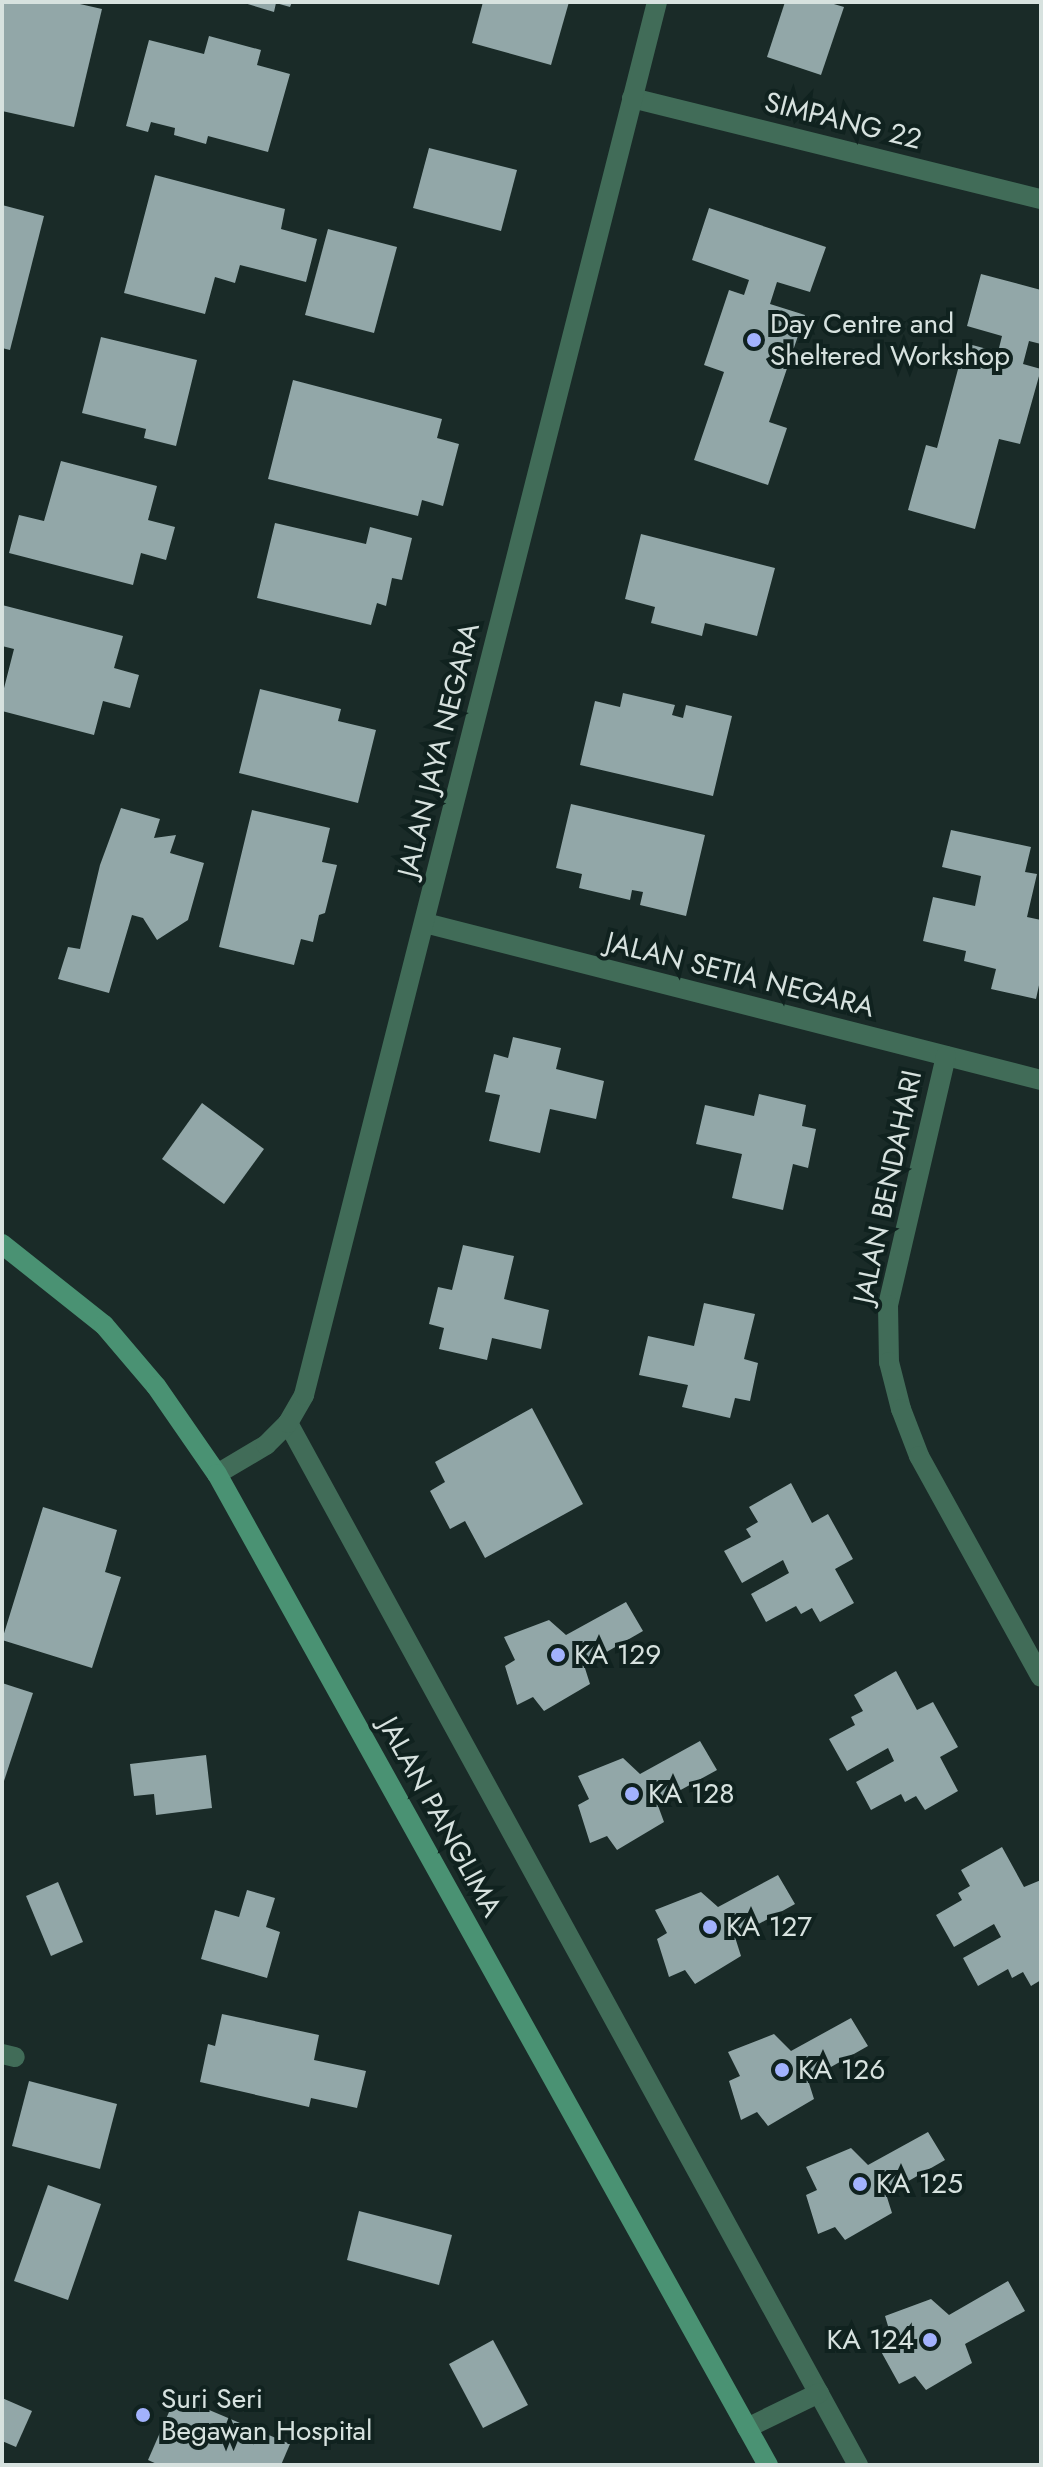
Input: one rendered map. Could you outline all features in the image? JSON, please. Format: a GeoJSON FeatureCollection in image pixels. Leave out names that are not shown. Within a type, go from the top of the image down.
{"type":"FeatureCollection","features":[{"type":"Feature","properties":{"kind":"main road","name":"JALAN PANGLIMA"},"geometry":{"type":"LineString","coordinates":[[2,1244],[104,1325],[156,1386],[217,1474],[768,2465]]}},
{"type":"Feature","properties":{"kind":"street","name":"JALAN JAYA NEGARA"},"geometry":{"type":"LineString","coordinates":[[217,1474],[266,1445],[288,1423],[304,1395],[657,2]]}},
{"type":"Feature","properties":{"kind":"street","name":"SIMPANG 22"},"geometry":{"type":"LineString","coordinates":[[632,98],[1041,199]]}},
{"type":"Feature","properties":{"kind":"street","name":"JALAN SETIA NEGARA"},"geometry":{"type":"LineString","coordinates":[[425,923],[1041,1080]]}},
{"type":"Feature","properties":{"kind":"street","name":"JALAN BENDAHARI"},"geometry":{"type":"LineString","coordinates":[[946,1056],[888,1305],[889,1362],[919,1456],[1041,1677]]}},
{"type":"Feature","properties":{"kind":"street"},"geometry":{"type":"LineString","coordinates":[[288,1423],[858,2465]]}},
{"type":"Feature","properties":{"kind":"street"},"geometry":{"type":"LineString","coordinates":[[747,2428],[819,2393]]}},
{"type":"Feature","properties":{"kind":"building"},"geometry":{"type":"Polygon","coordinates":[[[2,2],[71,2],[102,9],[74,127],[2,111],[2,2]]]}},
{"type":"Feature","properties":{"kind":"building"},"geometry":{"type":"Polygon","coordinates":[[[241,2],[292,2],[290,7],[276,3],[274,12],[241,2]]]}},
{"type":"Feature","properties":{"kind":"building"},"geometry":{"type":"Polygon","coordinates":[[[483,2],[569,2],[551,65],[472,43],[483,2]]]}},
{"type":"Feature","properties":{"kind":"building"},"geometry":{"type":"Polygon","coordinates":[[[785,2],[827,2],[844,7],[821,75],[767,57],[785,2]]]}},
{"type":"Feature","properties":{"kind":"building"},"geometry":{"type":"Polygon","coordinates":[[[209,36],[261,50],[257,65],[290,74],[268,152],[208,136],[206,144],[174,135],[175,128],[151,122],[148,132],[126,126],[149,40],[204,54],[209,36]]]}},
{"type":"Feature","properties":{"kind":"building"},"geometry":{"type":"Polygon","coordinates":[[[429,148],[517,170],[501,231],[413,208],[429,148]]]}},
{"type":"Feature","properties":{"kind":"building"},"geometry":{"type":"Polygon","coordinates":[[[155,175],[285,209],[281,229],[317,239],[306,282],[240,265],[235,283],[215,277],[205,314],[124,293],[155,175]]]}},
{"type":"Feature","properties":{"kind":"building"},"geometry":{"type":"Polygon","coordinates":[[[2,205],[44,216],[10,350],[2,348],[2,205]]]}},
{"type":"Feature","properties":{"kind":"building","name":"Day Centre and Sheltered Workshop"},"geometry":{"type":"Polygon","coordinates":[[[709,208],[826,247],[810,292],[777,282],[770,304],[805,315],[769,422],[787,428],[768,485],[694,460],[724,372],[704,365],[729,290],[744,295],[749,280],[692,260],[709,208]]]}},
{"type":"Feature","properties":{"kind":"building"},"geometry":{"type":"Polygon","coordinates":[[[328,229],[397,247],[374,333],[305,315],[328,229]]]}},
{"type":"Feature","properties":{"kind":"building"},"geometry":{"type":"Polygon","coordinates":[[[981,274],[1041,290],[1041,344],[1029,341],[1023,364],[1041,369],[1020,444],[999,439],[975,529],[908,510],[926,445],[937,448],[965,343],[998,352],[1002,336],[967,326],[981,274]]]}},
{"type":"Feature","properties":{"kind":"building"},"geometry":{"type":"Polygon","coordinates":[[[101,337],[197,360],[176,446],[144,438],[146,429],[82,413],[101,337]]]}},
{"type":"Feature","properties":{"kind":"building"},"geometry":{"type":"Polygon","coordinates":[[[293,380],[442,419],[437,438],[459,444],[443,506],[422,500],[418,516],[268,479],[293,380]]]}},
{"type":"Feature","properties":{"kind":"building"},"geometry":{"type":"Polygon","coordinates":[[[61,461],[157,486],[148,520],[175,527],[166,560],[141,553],[133,585],[9,553],[19,515],[44,521],[61,461]]]}},
{"type":"Feature","properties":{"kind":"building"},"geometry":{"type":"Polygon","coordinates":[[[275,523],[366,544],[370,527],[412,538],[402,580],[392,578],[386,606],[377,603],[371,625],[257,598],[275,523]]]}},
{"type":"Feature","properties":{"kind":"building"},"geometry":{"type":"Polygon","coordinates":[[[641,534],[775,568],[757,636],[705,623],[702,636],[651,623],[655,607],[625,599],[641,534]]]}},
{"type":"Feature","properties":{"kind":"building"},"geometry":{"type":"Polygon","coordinates":[[[2,605],[123,636],[114,668],[139,675],[130,708],[103,701],[94,735],[2,711],[2,696],[14,649],[2,646],[2,605]]]}},
{"type":"Feature","properties":{"kind":"building"},"geometry":{"type":"Polygon","coordinates":[[[260,689],[341,709],[338,721],[376,730],[358,803],[239,773],[260,689]]]}},
{"type":"Feature","properties":{"kind":"building"},"geometry":{"type":"Polygon","coordinates":[[[623,693],[675,705],[672,715],[683,718],[686,705],[732,716],[713,796],[580,765],[595,701],[620,707],[623,693]]]}},
{"type":"Feature","properties":{"kind":"building"},"geometry":{"type":"Polygon","coordinates":[[[571,804],[705,835],[686,916],[640,905],[643,892],[632,890],[630,900],[579,888],[582,874],[556,868],[571,804]]]}},
{"type":"Feature","properties":{"kind":"building"},"geometry":{"type":"Polygon","coordinates":[[[121,808],[160,819],[154,838],[176,835],[170,853],[204,863],[188,920],[157,940],[143,918],[132,915],[109,993],[58,979],[68,947],[80,949],[100,865],[121,808]]]}},
{"type":"Feature","properties":{"kind":"building"},"geometry":{"type":"Polygon","coordinates":[[[252,810],[330,828],[322,862],[337,865],[325,913],[319,915],[313,942],[301,939],[294,965],[219,947],[252,810]]]}},
{"type":"Feature","properties":{"kind":"building"},"geometry":{"type":"Polygon","coordinates":[[[951,830],[1031,847],[1025,872],[1037,874],[1027,917],[1041,920],[1041,976],[1036,999],[991,989],[996,969],[964,961],[966,951],[923,941],[933,897],[975,906],[981,876],[942,867],[951,830]]]}},
{"type":"Feature","properties":{"kind":"building"},"geometry":{"type":"Polygon","coordinates":[[[513,1037],[561,1048],[556,1069],[604,1081],[596,1119],[550,1109],[540,1153],[489,1141],[500,1095],[485,1092],[494,1054],[508,1058],[513,1037]]]}},
{"type":"Feature","properties":{"kind":"building"},"geometry":{"type":"Polygon","coordinates":[[[759,1094],[806,1105],[802,1126],[816,1129],[808,1168],[793,1164],[783,1210],[732,1198],[742,1154],[696,1144],[705,1105],[754,1116],[759,1094]]]}},
{"type":"Feature","properties":{"kind":"building"},"geometry":{"type":"Polygon","coordinates":[[[202,1103],[264,1149],[224,1204],[162,1159],[202,1103]]]}},
{"type":"Feature","properties":{"kind":"building"},"geometry":{"type":"Polygon","coordinates":[[[463,1245],[514,1256],[504,1299],[549,1310],[541,1349],[492,1338],[487,1360],[439,1349],[444,1328],[429,1324],[438,1287],[452,1290],[463,1245]]]}},
{"type":"Feature","properties":{"kind":"building"},"geometry":{"type":"Polygon","coordinates":[[[704,1303],[755,1314],[744,1359],[758,1363],[750,1401],[735,1398],[730,1418],[682,1407],[688,1385],[639,1375],[648,1336],[694,1346],[704,1303]]]}},
{"type":"Feature","properties":{"kind":"building"},"geometry":{"type":"Polygon","coordinates":[[[532,1408],[583,1504],[485,1558],[465,1521],[450,1529],[430,1491],[445,1482],[435,1462],[532,1408]]]}},
{"type":"Feature","properties":{"kind":"building"},"geometry":{"type":"Polygon","coordinates":[[[791,1483],[812,1523],[828,1514],[853,1559],[835,1569],[854,1603],[820,1622],[812,1608],[801,1614],[796,1606],[766,1622],[751,1594],[789,1573],[783,1560],[742,1583],[724,1551],[751,1537],[746,1529],[758,1522],[749,1507],[791,1483]]]}},
{"type":"Feature","properties":{"kind":"building"},"geometry":{"type":"Polygon","coordinates":[[[43,1507],[117,1530],[105,1572],[121,1577],[92,1668],[2,1640],[43,1507]]]}},
{"type":"Feature","properties":{"kind":"building","name":"KA 129"},"geometry":{"type":"Polygon","coordinates":[[[626,1602],[643,1631],[584,1665],[590,1684],[544,1711],[533,1697],[517,1705],[505,1666],[515,1660],[504,1637],[549,1620],[566,1635],[626,1602]]]}},
{"type":"Feature","properties":{"kind":"building"},"geometry":{"type":"Polygon","coordinates":[[[896,1671],[917,1710],[933,1702],[958,1747],[940,1757],[958,1791],[925,1810],[916,1796],[905,1802],[901,1794],[871,1810],[856,1782],[894,1761],[888,1748],[847,1771],[829,1739],[855,1725],[851,1717],[863,1711],[854,1695],[896,1671]]]}},
{"type":"Feature","properties":{"kind":"building"},"geometry":{"type":"Polygon","coordinates":[[[2,1683],[33,1693],[3,1784],[2,1784],[2,1683]]]}},
{"type":"Feature","properties":{"kind":"building","name":"KA 128"},"geometry":{"type":"Polygon","coordinates":[[[700,1741],[717,1770],[657,1803],[664,1822],[617,1850],[607,1836],[590,1843],[578,1805],[589,1799],[578,1776],[623,1758],[640,1774],[700,1741]]]}},
{"type":"Feature","properties":{"kind":"building"},"geometry":{"type":"Polygon","coordinates":[[[206,1755],[212,1808],[156,1815],[154,1794],[134,1796],[130,1764],[206,1755]]]}},
{"type":"Feature","properties":{"kind":"building"},"geometry":{"type":"Polygon","coordinates":[[[1002,1847],[1024,1887],[1041,1880],[1041,1980],[1031,1986],[1023,1972],[1012,1978],[1008,1969],[978,1986],[963,1958],[1001,1937],[994,1924],[954,1947],[936,1915],[962,1900],[958,1893],[970,1886],[961,1870],[1002,1847]]]}},
{"type":"Feature","properties":{"kind":"building","name":"KA 127"},"geometry":{"type":"Polygon","coordinates":[[[778,1875],[795,1904],[735,1937],[741,1956],[695,1984],[685,1970],[669,1977],[657,1939],[667,1933],[655,1910],[701,1892],[718,1907],[778,1875]]]}},
{"type":"Feature","properties":{"kind":"building"},"geometry":{"type":"Polygon","coordinates":[[[58,1882],[83,1942],[51,1956],[26,1896],[58,1882]]]}},
{"type":"Feature","properties":{"kind":"building"},"geometry":{"type":"Polygon","coordinates":[[[247,1890],[275,1898],[266,1927],[280,1932],[267,1978],[201,1959],[215,1910],[239,1917],[247,1890]]]}},
{"type":"Feature","properties":{"kind":"building"},"geometry":{"type":"Polygon","coordinates":[[[222,2014],[319,2035],[314,2060],[366,2071],[357,2108],[311,2098],[309,2107],[200,2082],[208,2044],[215,2046],[222,2014]]]}},
{"type":"Feature","properties":{"kind":"building","name":"KA 126"},"geometry":{"type":"Polygon","coordinates":[[[851,2018],[868,2046],[808,2080],[814,2099],[768,2126],[757,2112],[741,2120],[729,2081],[740,2076],[728,2052],[774,2034],[791,2051],[851,2018]]]}},
{"type":"Feature","properties":{"kind":"building"},"geometry":{"type":"Polygon","coordinates":[[[29,2081],[117,2104],[100,2169],[12,2146],[29,2081]]]}},
{"type":"Feature","properties":{"kind":"building","name":"KA 125"},"geometry":{"type":"Polygon","coordinates":[[[928,2132],[945,2160],[886,2194],[892,2213],[845,2240],[835,2227],[818,2234],[806,2195],[817,2190],[806,2167],[851,2148],[868,2165],[928,2132]]]}},
{"type":"Feature","properties":{"kind":"building"},"geometry":{"type":"Polygon","coordinates":[[[48,2185],[101,2204],[68,2300],[14,2281],[48,2185]]]}},
{"type":"Feature","properties":{"kind":"building"},"geometry":{"type":"Polygon","coordinates":[[[359,2211],[452,2235],[439,2285],[347,2260],[359,2211]]]}},
{"type":"Feature","properties":{"kind":"building","name":"KA 124"},"geometry":{"type":"Polygon","coordinates":[[[1008,2281],[1025,2311],[965,2344],[972,2363],[926,2390],[915,2376],[899,2384],[878,2346],[891,2336],[885,2316],[931,2299],[949,2315],[1008,2281]]]}},
{"type":"Feature","properties":{"kind":"building"},"geometry":{"type":"Polygon","coordinates":[[[493,2340],[528,2405],[483,2428],[449,2364],[493,2340]]]}},
{"type":"Feature","properties":{"kind":"building"},"geometry":{"type":"Polygon","coordinates":[[[176,2396],[290,2444],[281,2465],[159,2465],[148,2460],[176,2396]]]}},
{"type":"Feature","properties":{"kind":"building"},"geometry":{"type":"Polygon","coordinates":[[[2,2398],[32,2411],[16,2447],[2,2441],[2,2398]]]}},
{"type":"Feature","properties":{"kind":"place","name":"Day Centre and Sheltered Workshop"},"geometry":{"type":"Point","coordinates":[754,340]}},
{"type":"Feature","properties":{"kind":"place","name":"KA 129"},"geometry":{"type":"Point","coordinates":[558,1655]}},
{"type":"Feature","properties":{"kind":"place","name":"KA 128"},"geometry":{"type":"Point","coordinates":[632,1794]}},
{"type":"Feature","properties":{"kind":"place","name":"KA 127"},"geometry":{"type":"Point","coordinates":[710,1927]}},
{"type":"Feature","properties":{"kind":"place","name":"KA 126"},"geometry":{"type":"Point","coordinates":[782,2070]}},
{"type":"Feature","properties":{"kind":"place","name":"KA 125"},"geometry":{"type":"Point","coordinates":[860,2184]}},
{"type":"Feature","properties":{"kind":"place","name":"KA 124"},"geometry":{"type":"Point","coordinates":[930,2340]}},
{"type":"Feature","properties":{"kind":"place","name":"Suri Seri Begawan Hospital"},"geometry":{"type":"Point","coordinates":[143,2415]}}]}
